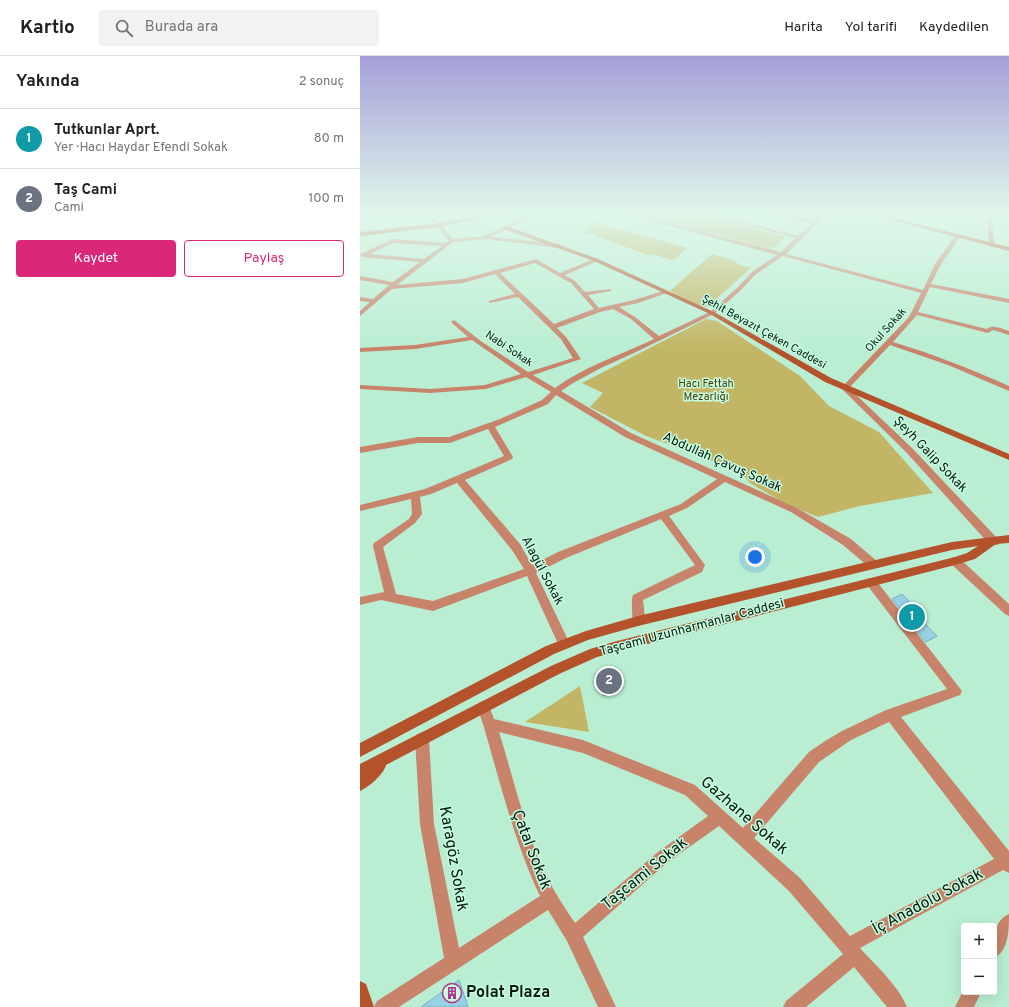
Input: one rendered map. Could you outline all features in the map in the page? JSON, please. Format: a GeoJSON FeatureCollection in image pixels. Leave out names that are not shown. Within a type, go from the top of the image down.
{"type":"FeatureCollection","features":[{"type":"Feature","properties":{"kind":"street"},"geometry":{"type":"LineString","coordinates":[[397,258],[425,261]]}},
{"type":"Feature","properties":{"kind":"street"},"geometry":{"type":"LineString","coordinates":[[360,314],[392,286],[429,258]]}},
{"type":"Feature","properties":{"kind":"street","name":"Şehit Beyazıt Çeken Caddesi"},"geometry":{"type":"LineString","coordinates":[[592,258],[712,313],[817,375],[1009,457]]}},
{"type":"Feature","properties":{"kind":"street"},"geometry":{"type":"LineString","coordinates":[[360,450],[418,440],[450,440],[490,426],[545,402],[555,392],[570,381],[598,366],[659,339],[712,313],[754,273],[776,258]]}},
{"type":"Feature","properties":{"kind":"street"},"geometry":{"type":"LineString","coordinates":[[800,258],[927,289],[1009,301]]}},
{"type":"Feature","properties":{"kind":"street","name":"Okul Sokak"},"geometry":{"type":"LineString","coordinates":[[845,388],[912,318],[942,258]]}},
{"type":"Feature","properties":{"kind":"street"},"geometry":{"type":"LineString","coordinates":[[560,275],[596,260]]}},
{"type":"Feature","properties":{"kind":"street"},"geometry":{"type":"LineString","coordinates":[[360,278],[392,286],[463,281],[536,261],[573,282],[598,310]]}},
{"type":"Feature","properties":{"kind":"street"},"geometry":{"type":"LineString","coordinates":[[360,387],[430,390],[486,387],[577,359],[564,338],[496,272]]}},
{"type":"Feature","properties":{"kind":"street"},"geometry":{"type":"LineString","coordinates":[[585,294],[609,290]]}},
{"type":"Feature","properties":{"kind":"street"},"geometry":{"type":"LineString","coordinates":[[553,327],[598,310],[636,302],[665,292]]}},
{"type":"Feature","properties":{"kind":"street"},"geometry":{"type":"LineString","coordinates":[[491,302],[520,295]]}},
{"type":"Feature","properties":{"kind":"street"},"geometry":{"type":"LineString","coordinates":[[360,299],[375,301]]}},
{"type":"Feature","properties":{"kind":"street"},"geometry":{"type":"LineString","coordinates":[[614,307],[633,318],[659,339]]}},
{"type":"Feature","properties":{"kind":"street"},"geometry":{"type":"LineString","coordinates":[[915,312],[988,331],[992,328],[1009,333]]}},
{"type":"Feature","properties":{"kind":"street","name":"Nabi Sokak"},"geometry":{"type":"LineString","coordinates":[[454,322],[474,338],[555,392]]}},
{"type":"Feature","properties":{"kind":"street"},"geometry":{"type":"LineString","coordinates":[[360,350],[415,347],[474,338]]}},
{"type":"Feature","properties":{"kind":"street"},"geometry":{"type":"LineString","coordinates":[[889,343],[933,356],[971,370],[1009,389]]}},
{"type":"Feature","properties":{"kind":"street","name":"Şeyh Galip Sokak"},"geometry":{"type":"LineString","coordinates":[[845,388],[1004,541]]}},
{"type":"Feature","properties":{"kind":"street","name":"Abdullah Çavuş Sokak"},"geometry":{"type":"LineString","coordinates":[[555,392],[628,435],[794,510],[847,542],[874,565]]}},
{"type":"Feature","properties":{"kind":"street"},"geometry":{"type":"LineString","coordinates":[[360,508],[428,492],[509,457],[490,426]]}},
{"type":"Feature","properties":{"kind":"street"},"geometry":{"type":"LineString","coordinates":[[360,601],[381,596],[433,606],[530,571],[562,555],[684,506],[725,478]]}},
{"type":"Feature","properties":{"kind":"street","name":"Alagül Sokak"},"geometry":{"type":"LineString","coordinates":[[459,479],[516,547],[530,571],[564,644]]}},
{"type":"Feature","properties":{"kind":"street"},"geometry":{"type":"LineString","coordinates":[[392,598],[378,546],[412,521],[417,514],[415,496]]}},
{"type":"Feature","properties":{"kind":"street"},"geometry":{"type":"LineString","coordinates":[[638,621],[639,613],[637,598],[698,569],[700,565],[663,514]]}},
{"type":"Feature","properties":{"kind":"street","name":"Taşcami Uzunharmanlar Caddesi"},"geometry":{"type":"LineString","coordinates":[[360,771],[555,670],[617,646],[956,561],[1004,541]]}},
{"type":"Feature","properties":{"kind":"street","name":"Taşcami Uzunharmanlar Caddesi"},"geometry":{"type":"LineString","coordinates":[[360,750],[564,644],[605,630],[952,546],[1004,541]]}},
{"type":"Feature","properties":{"kind":"street"},"geometry":{"type":"LineString","coordinates":[[956,561],[1009,611]]}},
{"type":"Feature","properties":{"kind":"street"},"geometry":{"type":"LineString","coordinates":[[742,839],[814,757],[827,747],[850,732],[891,714],[956,691],[871,582]]}},
{"type":"Feature","properties":{"kind":"street","name":"Çatal Sokak"},"geometry":{"type":"LineString","coordinates":[[483,707],[490,724],[534,868],[550,899],[574,935],[607,1007]]}},
{"type":"Feature","properties":{"kind":"street"},"geometry":{"type":"LineString","coordinates":[[891,714],[1008,862]]}},
{"type":"Feature","properties":{"kind":"street","name":"Gazhane Sokak"},"geometry":{"type":"LineString","coordinates":[[490,724],[568,742],[603,754],[690,790],[742,839],[794,884],[898,1007]]}},
{"type":"Feature","properties":{"kind":"street","name":"Karagöz Sokak"},"geometry":{"type":"LineString","coordinates":[[422,739],[427,824],[453,961]]}},
{"type":"Feature","properties":{"kind":"street"},"geometry":{"type":"LineString","coordinates":[[360,784],[392,754]]}},
{"type":"Feature","properties":{"kind":"street","name":"Taşcami Sokak"},"geometry":{"type":"LineString","coordinates":[[574,935],[663,857],[719,817]]}},
{"type":"Feature","properties":{"kind":"street","name":"İç Anadolu Sokak"},"geometry":{"type":"LineString","coordinates":[[792,1007],[852,951],[1008,862]]}},
{"type":"Feature","properties":{"kind":"street"},"geometry":{"type":"LineString","coordinates":[[383,1007],[550,899]]}},
{"type":"Feature","properties":{"kind":"street"},"geometry":{"type":"LineString","coordinates":[[997,944],[1009,922]]}},
{"type":"Feature","properties":{"kind":"street"},"geometry":{"type":"LineString","coordinates":[[360,990],[365,1007]]}},
{"type":"Feature","properties":{"kind":"street"},"geometry":{"type":"LineString","coordinates":[[964,1007],[970,995]]}},
{"type":"Feature","properties":{"kind":"green space"},"geometry":{"type":"Polygon","coordinates":[[[707,258],[729,258],[740,265],[751,268],[707,307],[694,304],[670,291],[707,258]]]}},
{"type":"Feature","properties":{"kind":"green space","name":"Hacı Fettah Mezarlığı"},"geometry":{"type":"Polygon","coordinates":[[[706,319],[717,321],[800,376],[829,406],[879,432],[933,493],[860,506],[818,517],[786,504],[750,483],[744,476],[704,457],[646,436],[590,407],[603,393],[582,383],[706,319]]]}},
{"type":"Feature","properties":{"kind":"green space"},"geometry":{"type":"Polygon","coordinates":[[[580,686],[589,732],[525,722],[580,686]]]}},
{"type":"Feature","properties":{"kind":"building"},"geometry":{"type":"Polygon","coordinates":[[[902,594],[923,616],[919,618],[937,636],[926,642],[924,640],[892,599],[902,594]]]}},
{"type":"Feature","properties":{"kind":"building"},"geometry":{"type":"Polygon","coordinates":[[[615,667],[623,688],[603,696],[595,674],[615,667]]]}},
{"type":"Feature","properties":{"kind":"building","name":"Polat Plaza"},"geometry":{"type":"Polygon","coordinates":[[[459,980],[468,1007],[421,1007],[459,980]]]}},
{"type":"Feature","properties":{"kind":"place","name":"Tutkunlar Aprt."},"geometry":{"type":"Point","coordinates":[912,617]}},
{"type":"Feature","properties":{"kind":"place","name":"Taş Cami"},"geometry":{"type":"Point","coordinates":[609,681]}},
{"type":"Feature","properties":{"kind":"place","name":"Polat Plaza"},"geometry":{"type":"Point","coordinates":[452,993]}}]}
